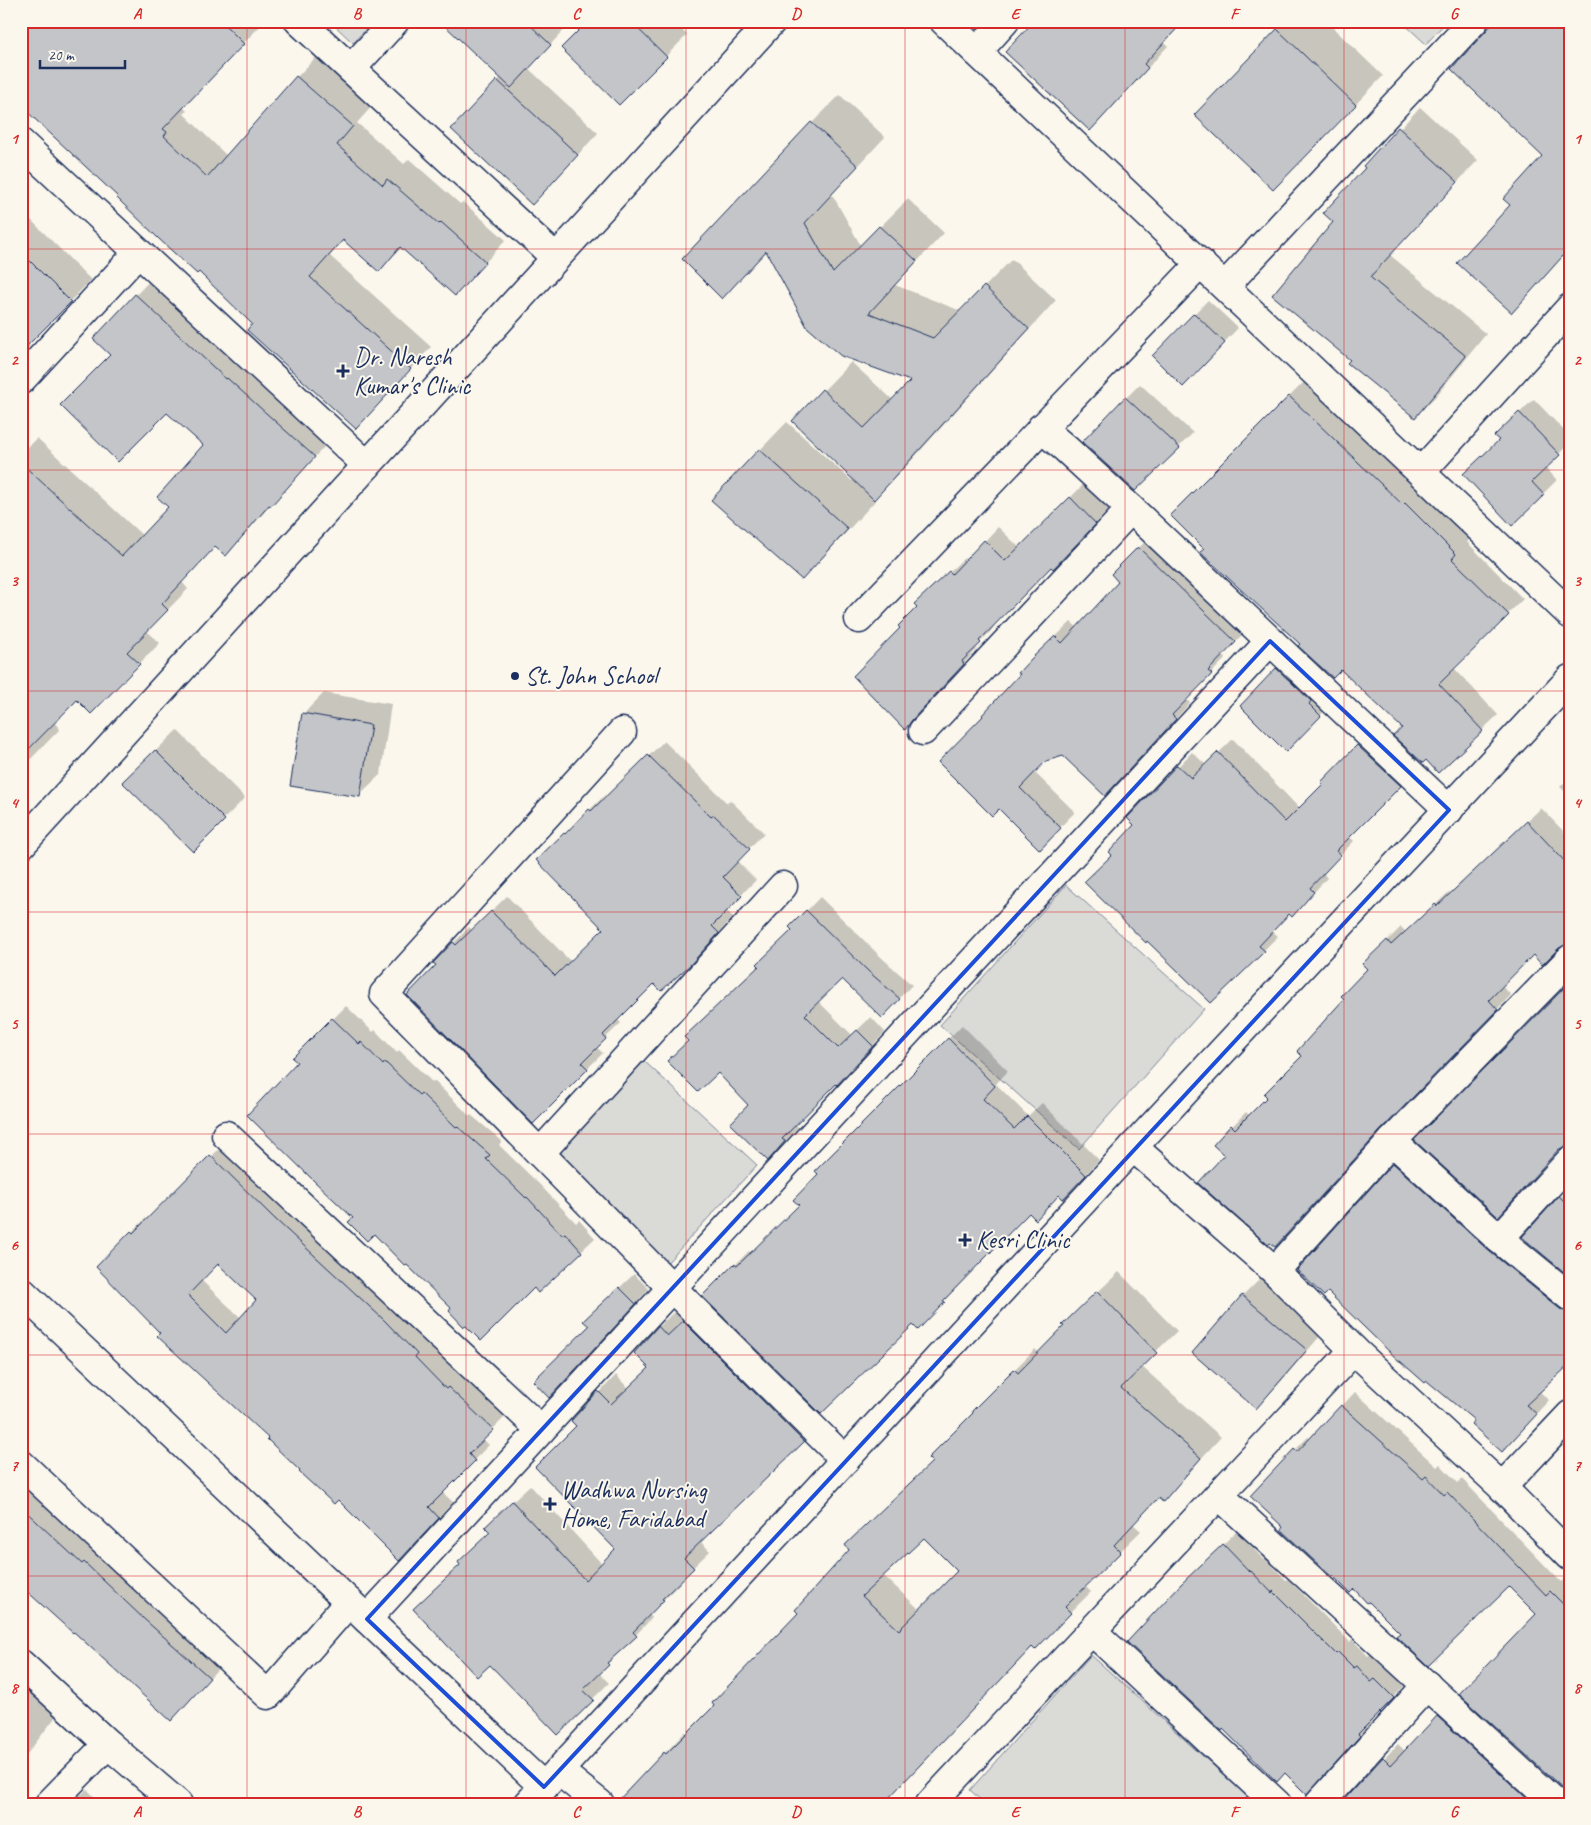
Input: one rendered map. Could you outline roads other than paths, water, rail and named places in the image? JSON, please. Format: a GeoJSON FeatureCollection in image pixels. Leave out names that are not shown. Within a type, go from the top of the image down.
{"type":"FeatureCollection","features":[{"type":"Feature","properties":{"kind":"street"},"geometry":{"type":"LineString","coordinates":[[299,21],[556,258]]}},
{"type":"Feature","properties":{"kind":"street"},"geometry":{"type":"LineString","coordinates":[[351,69],[395,21]]}},
{"type":"Feature","properties":{"kind":"street"},"geometry":{"type":"LineString","coordinates":[[21,844],[772,21]]}},
{"type":"Feature","properties":{"kind":"street"},"geometry":{"type":"LineString","coordinates":[[944,21],[1570,614]]}},
{"type":"Feature","properties":{"kind":"street"},"geometry":{"type":"LineString","coordinates":[[977,52],[1005,21]]}},
{"type":"Feature","properties":{"kind":"street"},"geometry":{"type":"LineString","coordinates":[[1225,286],[1474,21]]}},
{"type":"Feature","properties":{"kind":"street"},"geometry":{"type":"LineString","coordinates":[[21,143],[367,465]]}},
{"type":"Feature","properties":{"kind":"street"},"geometry":{"type":"LineString","coordinates":[[21,380],[138,253]]}},
{"type":"Feature","properties":{"kind":"street"},"geometry":{"type":"LineString","coordinates":[[858,619],[1201,263]]}},
{"type":"Feature","properties":{"kind":"street"},"geometry":{"type":"LineString","coordinates":[[1420,472],[1570,308]]}},
{"type":"Feature","properties":{"kind":"street"},"geometry":{"type":"LineString","coordinates":[[1041,428],[1066,448],[1449,810]]}},
{"type":"Feature","properties":{"kind":"street"},"geometry":{"type":"LineString","coordinates":[[923,731],[1131,509]]}},
{"type":"Feature","properties":{"kind":"street"},"geometry":{"type":"LineString","coordinates":[[21,1464],[268,1695],[542,1430],[1270,641]]}},
{"type":"Feature","properties":{"kind":"street"},"geometry":{"type":"LineString","coordinates":[[544,1787],[1133,1148],[1570,679]]}},
{"type":"Feature","properties":{"kind":"street"},"geometry":{"type":"LineString","coordinates":[[622,732],[384,994],[672,1288],[845,1460]]}},
{"type":"Feature","properties":{"kind":"street"},"geometry":{"type":"LineString","coordinates":[[540,1153],[784,886]]}},
{"type":"Feature","properties":{"kind":"street"},"geometry":{"type":"LineString","coordinates":[[1275,1271],[1392,1141],[1570,959]]}},
{"type":"Feature","properties":{"kind":"street"},"geometry":{"type":"LineString","coordinates":[[226,1135],[542,1430]]}},
{"type":"Feature","properties":{"kind":"street"},"geometry":{"type":"LineString","coordinates":[[1392,1141],[1499,1239],[1570,1296]]}},
{"type":"Feature","properties":{"kind":"street"},"geometry":{"type":"LineString","coordinates":[[1133,1148],[1275,1271],[1354,1350],[1502,1487],[1570,1556]]}},
{"type":"Feature","properties":{"kind":"street"},"geometry":{"type":"LineString","coordinates":[[1499,1239],[1570,1161]]}},
{"type":"Feature","properties":{"kind":"street"},"geometry":{"type":"LineString","coordinates":[[21,1292],[544,1787],[600,1804]]}},
{"type":"Feature","properties":{"kind":"street"},"geometry":{"type":"LineString","coordinates":[[938,1801],[1092,1631],[1354,1350]]}},
{"type":"Feature","properties":{"kind":"street"},"geometry":{"type":"LineString","coordinates":[[1502,1487],[1570,1415]]}},
{"type":"Feature","properties":{"kind":"street"},"geometry":{"type":"LineString","coordinates":[[1219,1495],[1556,1804]]}},
{"type":"Feature","properties":{"kind":"street"},"geometry":{"type":"LineString","coordinates":[[1092,1631],[1277,1804]]}},
{"type":"Feature","properties":{"kind":"street"},"geometry":{"type":"LineString","coordinates":[[21,1664],[108,1744],[178,1804]]}},
{"type":"Feature","properties":{"kind":"street"},"geometry":{"type":"LineString","coordinates":[[1319,1804],[1426,1685]]}},
{"type":"Feature","properties":{"kind":"street"},"geometry":{"type":"LineString","coordinates":[[49,1804],[108,1744]]}},
{"type":"Feature","properties":{"kind":"place","name":"Dr. Naresh Kumar's Clinic"},"geometry":{"type":"Point","coordinates":[343,371]}},
{"type":"Feature","properties":{"kind":"place","name":"St. John School"},"geometry":{"type":"Point","coordinates":[515,676]}},
{"type":"Feature","properties":{"kind":"place","name":"Kesri Clinic"},"geometry":{"type":"Point","coordinates":[965,1240]}},
{"type":"Feature","properties":{"kind":"place","name":"Wadhwa Nursing Home, Faridabad"},"geometry":{"type":"Point","coordinates":[550,1504]}}]}
